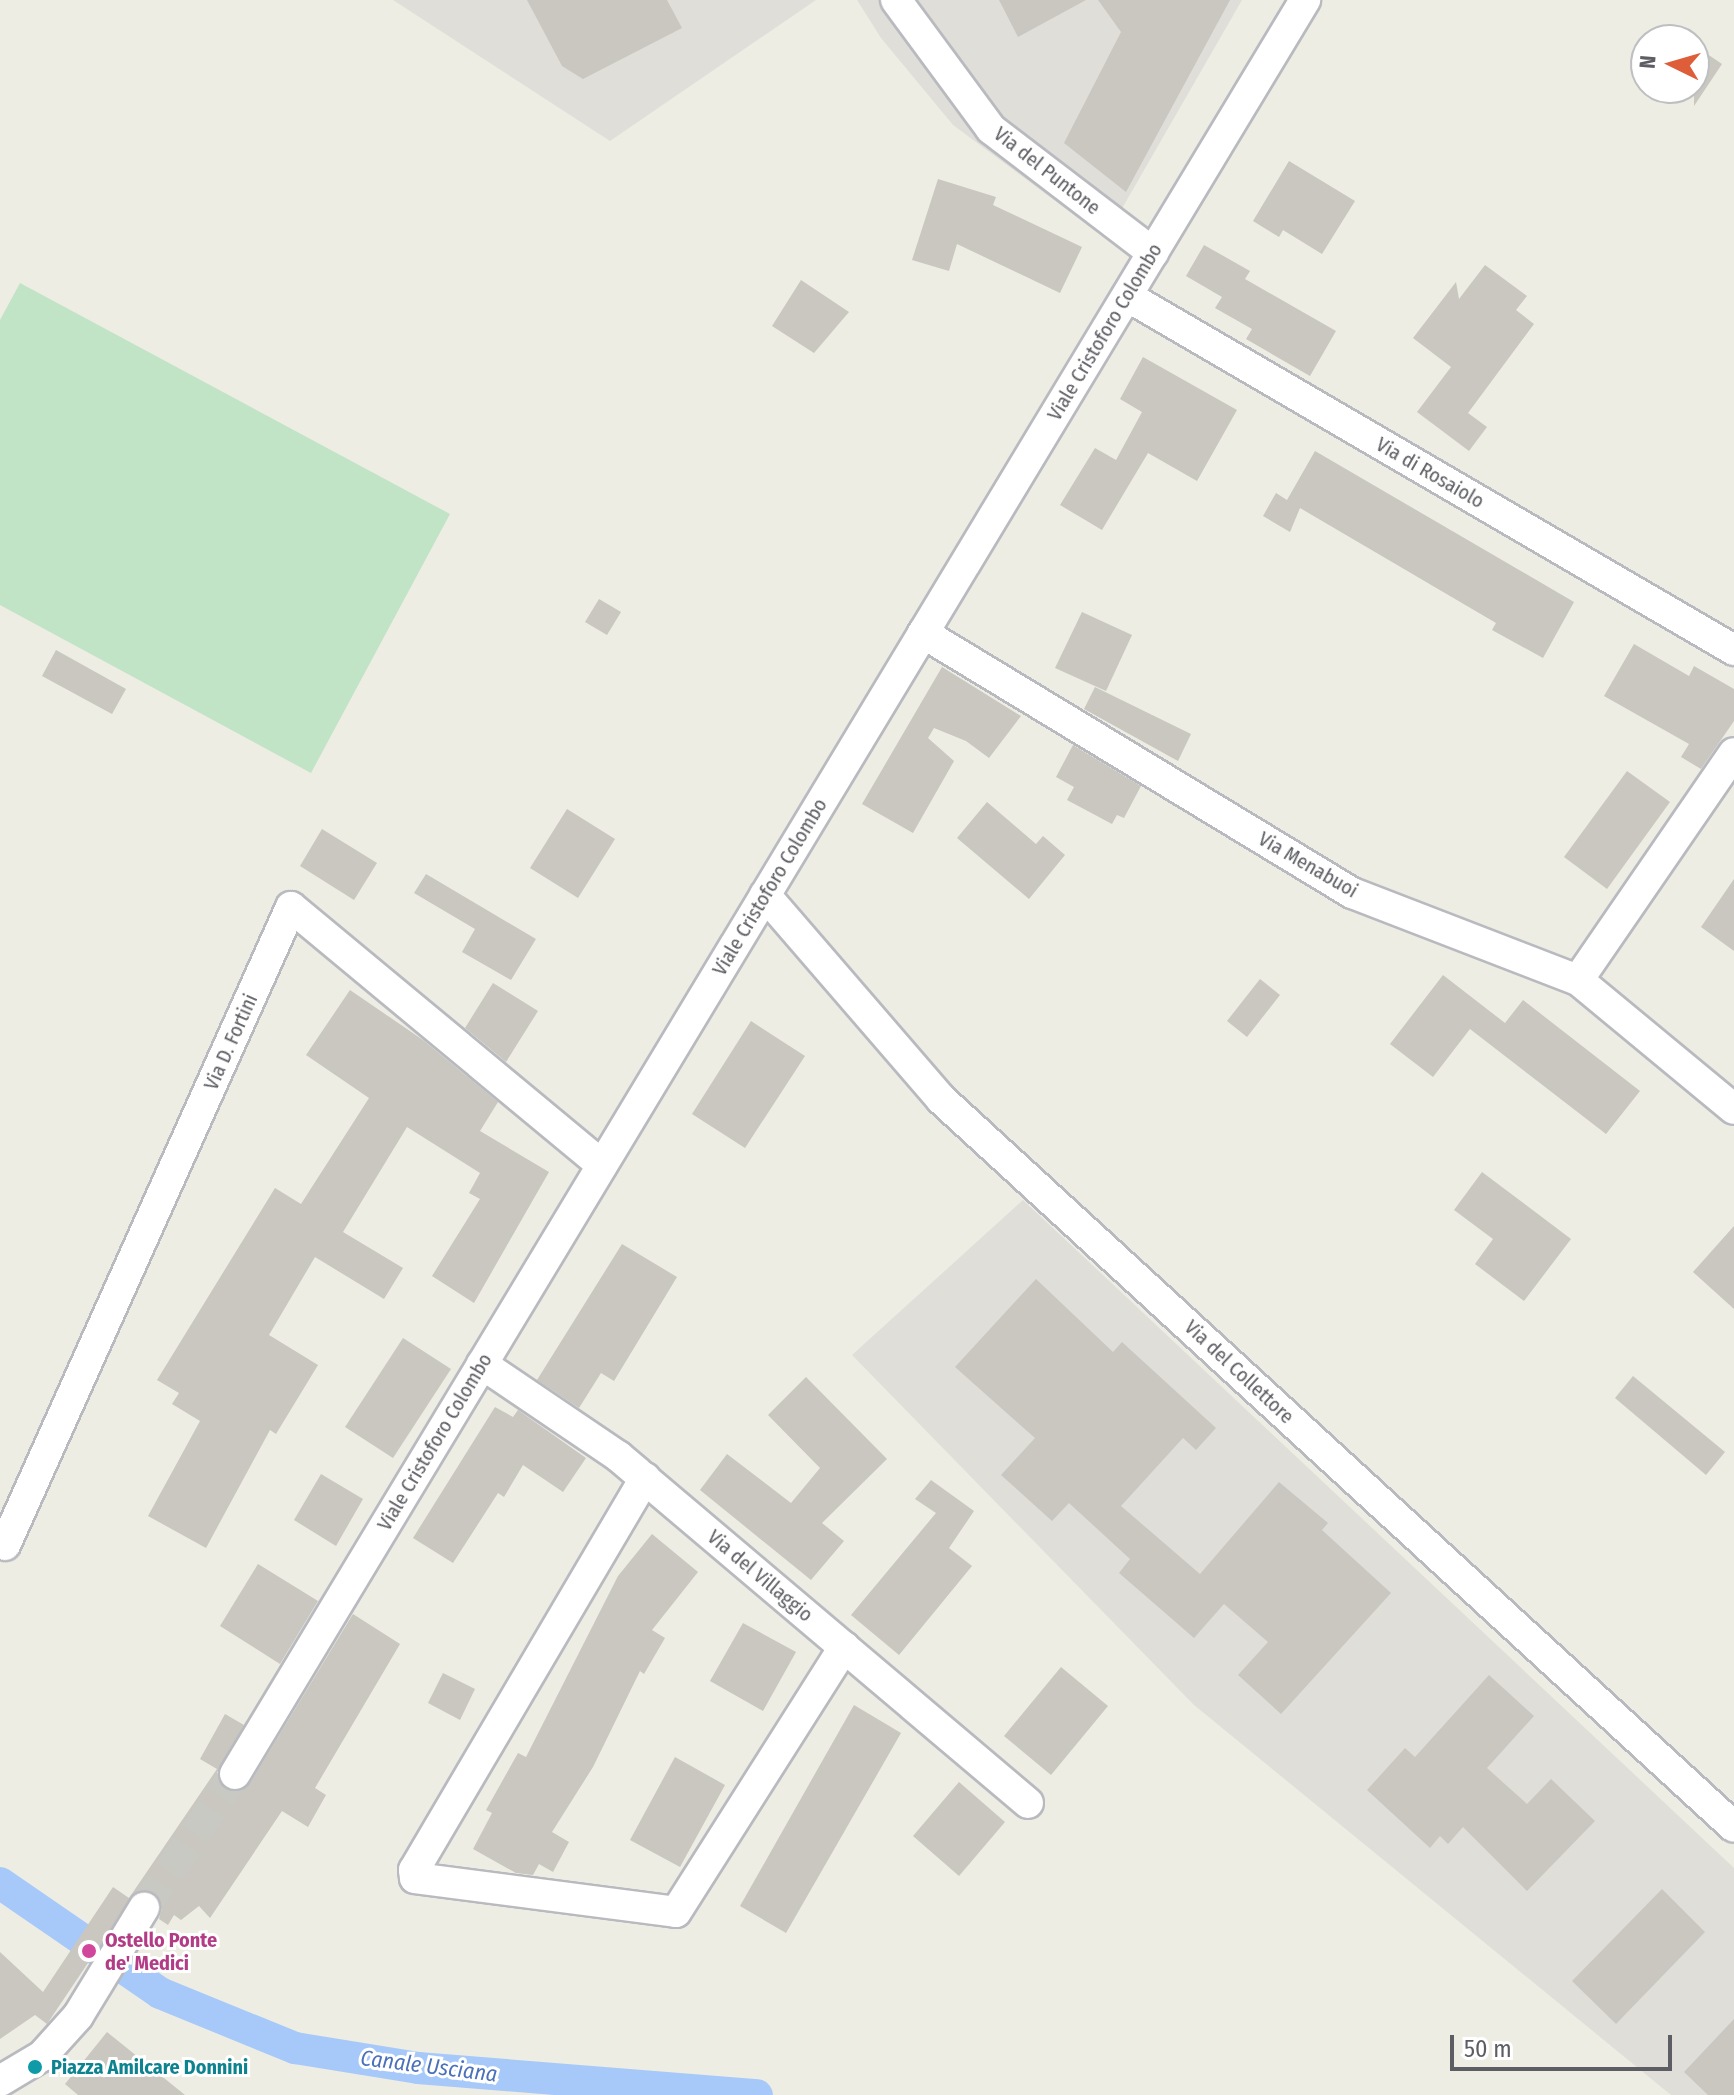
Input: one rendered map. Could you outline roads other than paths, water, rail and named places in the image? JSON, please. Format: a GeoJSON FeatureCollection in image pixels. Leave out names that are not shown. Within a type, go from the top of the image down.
{"type":"FeatureCollection","features":[{"type":"Feature","properties":{"kind":"street","name":"Via del Puntone"},"geometry":{"type":"LineString","coordinates":[[896,0],[991,129],[1153,253]]}},
{"type":"Feature","properties":{"kind":"street","name":"Viale Cristoforo Colombo"},"geometry":{"type":"LineString","coordinates":[[235,1774],[1305,0]]}},
{"type":"Feature","properties":{"kind":"street","name":"Via di Rosaiolo"},"geometry":{"type":"LineString","coordinates":[[1127,296],[1734,650]]}},
{"type":"Feature","properties":{"kind":"street","name":"Via Menabuoi"},"geometry":{"type":"LineString","coordinates":[[923,633],[1352,893],[1578,980],[1734,1109]]}},
{"type":"Feature","properties":{"kind":"street"},"geometry":{"type":"LineString","coordinates":[[1578,980],[1734,753]]}},
{"type":"Feature","properties":{"kind":"street","name":"Via del Collettore"},"geometry":{"type":"LineString","coordinates":[[765,895],[941,1099],[1734,1827]]}},
{"type":"Feature","properties":{"kind":"street","name":"Via D. Fortini"},"geometry":{"type":"LineString","coordinates":[[5,1545],[291,907],[602,1165]]}},
{"type":"Feature","properties":{"kind":"street","name":"Via del Villaggio"},"geometry":{"type":"LineString","coordinates":[[482,1364],[645,1478],[1028,1803]]}},
{"type":"Feature","properties":{"kind":"street"},"geometry":{"type":"LineString","coordinates":[[645,1478],[422,1856],[415,1878],[676,1912],[844,1647]]}},
{"type":"Feature","properties":{"kind":"street"},"geometry":{"type":"LineString","coordinates":[[15,2087],[78,2016],[144,1908]]}},
{"type":"Feature","properties":{"kind":"waterway","name":"Canale Usciana"},"geometry":{"type":"LineString","coordinates":[[0,1883],[160,1993],[295,2048],[418,2068],[757,2095]]}},
{"type":"Feature","properties":{"kind":"tunnel"},"geometry":{"type":"LineString","coordinates":[[144,1908],[235,1774]]}},
{"type":"Feature","properties":{"kind":"place","name":"Ostello Ponte de' Medici"},"geometry":{"type":"Point","coordinates":[89,1951]}},
{"type":"Feature","properties":{"kind":"place","name":"Piazza Amilcare Donnini"},"geometry":{"type":"Point","coordinates":[35,2067]}}]}
